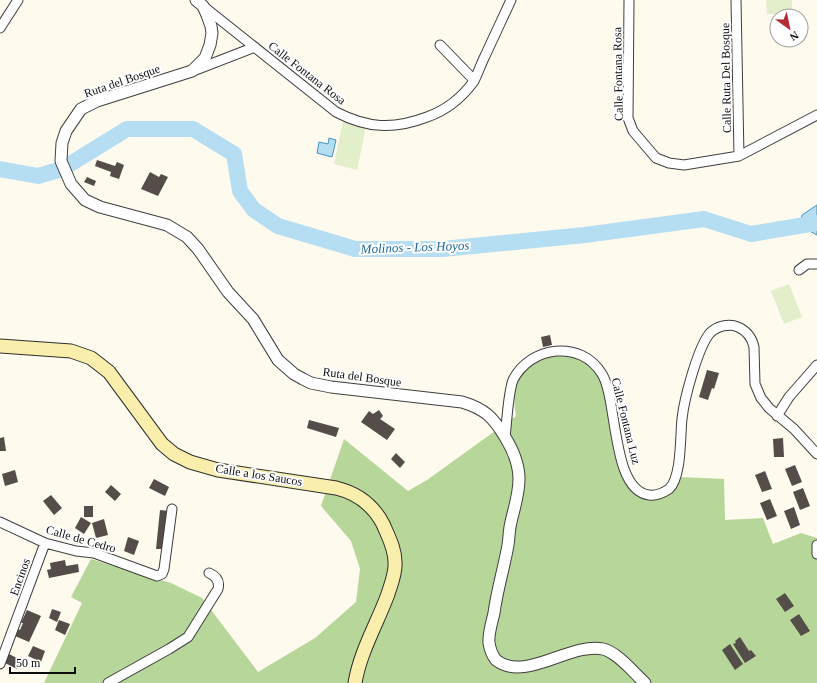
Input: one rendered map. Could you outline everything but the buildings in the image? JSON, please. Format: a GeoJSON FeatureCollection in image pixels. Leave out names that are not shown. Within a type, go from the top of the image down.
{"type":"FeatureCollection","features":[{"type":"Feature","properties":{"kind":"main road","name":"Calle a los Saucos"},"geometry":{"type":"LineString","coordinates":[[0,346],[71,351],[91,358],[109,372],[162,444],[174,454],[190,462],[218,470],[345,490],[370,506],[380,519],[390,539],[394,553],[395,569],[383,608],[357,669],[355,683]]}},
{"type":"Feature","properties":{"kind":"street"},"geometry":{"type":"LineString","coordinates":[[0,28],[18,0]]}},
{"type":"Feature","properties":{"kind":"street","name":"Calle Fontana Rosa"},"geometry":{"type":"LineString","coordinates":[[200,3],[336,112],[357,121],[373,125],[387,126],[406,124],[442,112],[456,102],[474,80],[511,0]]}},
{"type":"Feature","properties":{"kind":"street","name":"Calle Fontana Rosa"},"geometry":{"type":"LineString","coordinates":[[629,0],[628,118],[633,131],[656,158],[669,163],[684,165],[739,156],[817,115]]}},
{"type":"Feature","properties":{"kind":"street","name":"Calle Ruta Del Bosque"},"geometry":{"type":"LineString","coordinates":[[736,0],[739,156]]}},
{"type":"Feature","properties":{"kind":"street","name":"Ruta del Bosque"},"geometry":{"type":"LineString","coordinates":[[200,3],[211,26],[210,46],[205,58],[192,71],[97,101],[81,109],[66,131],[62,143],[61,161],[71,184],[85,200],[100,207],[161,223],[187,237],[198,249],[228,292],[253,319],[278,360],[294,374],[311,383],[331,387],[453,401],[471,405],[488,414],[500,428],[513,451],[519,479],[519,488],[496,598],[489,641],[492,654],[495,659],[505,667],[510,670],[522,672],[534,670],[586,650],[603,649],[619,657],[645,683]]}},
{"type":"Feature","properties":{"kind":"street"},"geometry":{"type":"LineString","coordinates":[[440,45],[474,80]]}},
{"type":"Feature","properties":{"kind":"street"},"geometry":{"type":"LineString","coordinates":[[192,71],[255,47]]}},
{"type":"Feature","properties":{"kind":"street"},"geometry":{"type":"LineString","coordinates":[[799,270],[807,264],[817,264]]}},
{"type":"Feature","properties":{"kind":"street","name":"Calle Fontana Luz"},"geometry":{"type":"LineString","coordinates":[[505,437],[510,390],[512,382],[521,369],[533,358],[548,352],[564,351],[578,354],[585,357],[597,367],[605,380],[621,459],[631,483],[643,493],[653,495],[663,493],[671,486],[676,477],[686,393],[698,359],[710,334],[714,330],[725,326],[736,326],[746,332],[750,337],[754,348],[755,384],[761,398],[777,416],[794,429],[817,454]]}},
{"type":"Feature","properties":{"kind":"street"},"geometry":{"type":"LineString","coordinates":[[777,416],[789,397],[817,367]]}},
{"type":"Feature","properties":{"kind":"street","name":"Calle de Cedro"},"geometry":{"type":"LineString","coordinates":[[0,522],[45,543],[76,551],[94,553],[153,575],[160,575],[164,569],[172,509]]}},
{"type":"Feature","properties":{"kind":"street","name":"Encinos"},"geometry":{"type":"LineString","coordinates":[[0,664],[45,543]]}},
{"type":"Feature","properties":{"kind":"street"},"geometry":{"type":"LineString","coordinates":[[817,545],[817,554]]}},
{"type":"Feature","properties":{"kind":"street"},"geometry":{"type":"LineString","coordinates":[[108,683],[188,637],[218,589],[218,580],[209,573]]}},
{"type":"Feature","properties":{"kind":"green space"},"geometry":{"type":"Polygon","coordinates":[[[766,0],[792,0],[792,8],[769,8],[769,14],[767,14],[766,0]]]}},
{"type":"Feature","properties":{"kind":"green space"},"geometry":{"type":"Polygon","coordinates":[[[343,121],[366,127],[357,170],[334,164],[343,121]]]}},
{"type":"Feature","properties":{"kind":"green space"},"geometry":{"type":"Polygon","coordinates":[[[789,284],[802,317],[784,324],[771,291],[789,284]]]}},
{"type":"Feature","properties":{"kind":"green space"},"geometry":{"type":"Polygon","coordinates":[[[571,354],[589,364],[602,380],[618,459],[647,498],[680,477],[724,479],[725,520],[763,518],[773,544],[801,533],[817,538],[817,683],[44,683],[82,603],[71,597],[91,559],[171,583],[202,598],[258,672],[315,638],[356,602],[360,569],[351,541],[321,506],[344,439],[408,491],[427,480],[516,416],[514,399],[516,384],[519,377],[530,365],[549,355],[571,354]]]}},
{"type":"Feature","properties":{"kind":"water"},"geometry":{"type":"Polygon","coordinates":[[[329,138],[336,140],[332,157],[317,153],[319,142],[328,144],[329,138]]]}},
{"type":"Feature","properties":{"kind":"water"},"geometry":{"type":"Polygon","coordinates":[[[817,205],[817,235],[800,226],[802,215],[817,205]]]}},
{"type":"Feature","properties":{"kind":"waterway","name":"Molinos - Los Hoyos"},"geometry":{"type":"LineString","coordinates":[[0,169],[38,176],[62,169],[127,129],[193,129],[234,154],[240,191],[254,210],[278,226],[355,249],[443,249],[585,235],[704,219],[751,234],[817,223]]}}]}
